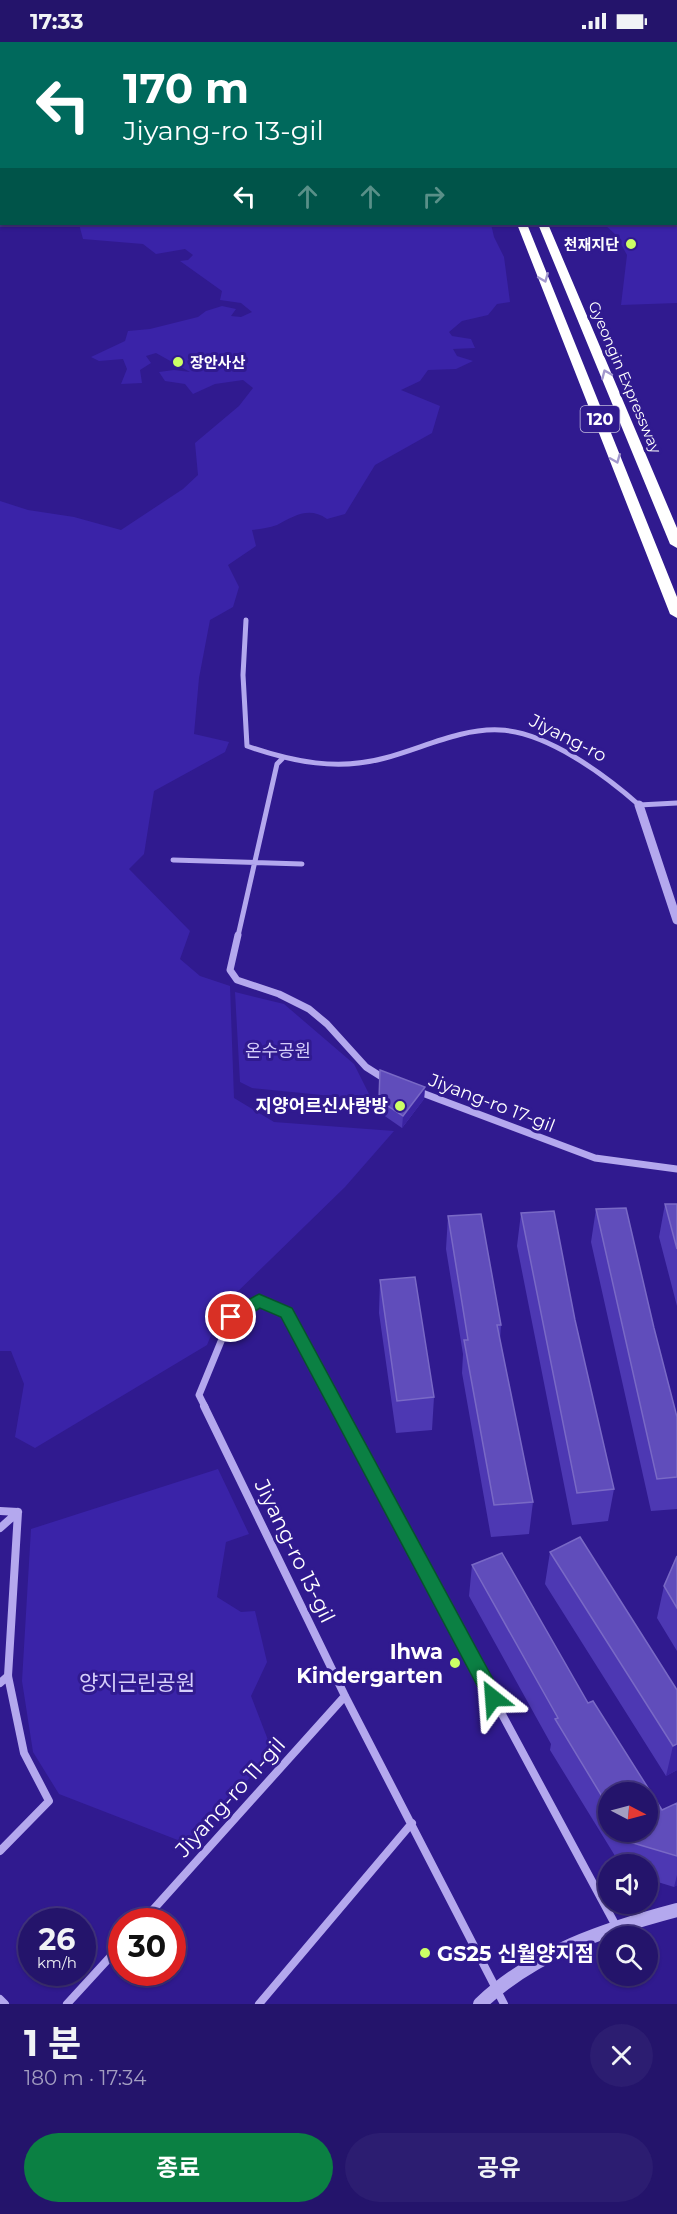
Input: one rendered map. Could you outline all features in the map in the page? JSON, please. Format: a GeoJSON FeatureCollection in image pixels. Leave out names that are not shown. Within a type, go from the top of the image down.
{"type":"FeatureCollection","features":[{"type":"Feature","properties":{"kind":"highway","name":"120"},"geometry":{"type":"LineString","coordinates":[[522,225],[677,614]]}},
{"type":"Feature","properties":{"kind":"highway","name":"Gyeongin Expressway"},"geometry":{"type":"LineString","coordinates":[[543,225],[677,544]]}},
{"type":"Feature","properties":{"kind":"street","name":"Jiyang-ro"},"geometry":{"type":"LineString","coordinates":[[246,620],[243,675],[248,746],[282,759],[315,765],[349,764],[382,759],[465,733],[502,730],[526,734],[573,759],[627,794],[639,805]]}},
{"type":"Feature","properties":{"kind":"street"},"geometry":{"type":"LineString","coordinates":[[282,759],[277,764],[230,970],[237,980],[277,991],[318,1016],[373,1074],[388,1080]]}},
{"type":"Feature","properties":{"kind":"street"},"geometry":{"type":"LineString","coordinates":[[677,803],[639,805],[677,920]]}},
{"type":"Feature","properties":{"kind":"street"},"geometry":{"type":"LineString","coordinates":[[173,860],[302,864]]}},
{"type":"Feature","properties":{"kind":"street","name":"Jiyang-ro 17-gil"},"geometry":{"type":"LineString","coordinates":[[410,1088],[595,1158],[677,1169]]}},
{"type":"Feature","properties":{"kind":"street","name":"Jiyang-ro 13-gil"},"geometry":{"type":"LineString","coordinates":[[504,2004],[345,1696],[199,1395],[231,1317],[259,1301],[286,1313],[616,1926]]}},
{"type":"Feature","properties":{"kind":"street"},"geometry":{"type":"LineString","coordinates":[[0,1511],[18,1512]]}},
{"type":"Feature","properties":{"kind":"street"},"geometry":{"type":"LineString","coordinates":[[0,1528],[18,1512]]}},
{"type":"Feature","properties":{"kind":"street"},"geometry":{"type":"LineString","coordinates":[[0,1851],[49,1801],[24,1753],[8,1676],[18,1512]]}},
{"type":"Feature","properties":{"kind":"street"},"geometry":{"type":"LineString","coordinates":[[0,1683],[8,1676]]}},
{"type":"Feature","properties":{"kind":"street","name":"Jiyang-ro 11-gil"},"geometry":{"type":"LineString","coordinates":[[155,1908],[345,1696]]}},
{"type":"Feature","properties":{"kind":"street"},"geometry":{"type":"LineString","coordinates":[[259,2004],[412,1823]]}},
{"type":"Feature","properties":{"kind":"street"},"geometry":{"type":"LineString","coordinates":[[616,1926],[677,1910]]}},
{"type":"Feature","properties":{"kind":"street"},"geometry":{"type":"LineString","coordinates":[[480,2004],[495,1987],[524,1967],[598,1934]]}},
{"type":"Feature","properties":{"kind":"street"},"geometry":{"type":"LineString","coordinates":[[67,2004],[108,1959]]}},
{"type":"Feature","properties":{"kind":"street"},"geometry":{"type":"LineString","coordinates":[[0,1999],[5,2004]]}},
{"type":"Feature","properties":{"kind":"green space"},"geometry":{"type":"Polygon","coordinates":[[[79,225],[491,225],[494,237],[504,257],[510,302],[497,304],[488,315],[462,321],[449,332],[452,336],[471,339],[475,348],[453,349],[457,356],[473,361],[456,369],[428,370],[420,381],[401,390],[440,406],[432,433],[375,465],[345,514],[327,519],[314,513],[302,514],[274,526],[252,530],[256,546],[228,565],[239,587],[233,607],[210,620],[199,678],[194,734],[229,742],[225,752],[154,791],[144,854],[129,869],[190,931],[180,959],[200,976],[230,986],[234,1098],[274,1122],[394,1131],[345,1187],[232,1297],[221,1311],[207,1345],[35,1448],[15,1437],[24,1384],[11,1351],[0,1351],[0,501],[28,510],[74,517],[121,530],[183,489],[198,475],[195,443],[239,406],[253,388],[243,380],[215,384],[193,394],[185,384],[165,381],[159,372],[174,370],[190,372],[156,353],[146,356],[151,363],[140,370],[142,383],[121,384],[127,369],[123,359],[99,361],[91,357],[125,341],[128,331],[150,329],[198,317],[206,311],[222,306],[236,309],[231,316],[241,317],[252,312],[241,303],[220,300],[222,291],[180,261],[188,260],[193,255],[185,249],[156,254],[143,244],[83,239],[79,225]]]}},
{"type":"Feature","properties":{"kind":"green space"},"geometry":{"type":"Polygon","coordinates":[[[605,225],[677,225],[677,303],[621,305],[627,255],[616,235],[605,225]]]}},
{"type":"Feature","properties":{"kind":"green space","name":"온수공원"},"geometry":{"type":"Polygon","coordinates":[[[235,992],[284,1004],[354,1064],[372,1100],[252,1088],[240,1082],[235,992]]]}},
{"type":"Feature","properties":{"kind":"green space","name":"양지근린공원"},"geometry":{"type":"Polygon","coordinates":[[[218,1469],[249,1534],[226,1542],[217,1597],[241,1612],[255,1611],[267,1662],[251,1696],[273,1753],[188,1844],[59,1794],[33,1752],[22,1681],[31,1529],[218,1469]]]}},
{"type":"Feature","properties":{"kind":"building"},"geometry":{"type":"Polygon","coordinates":[[[380,1070],[425,1087],[403,1116],[379,1100],[380,1070]]]}},
{"type":"Feature","properties":{"kind":"building"},"geometry":{"type":"Polygon","coordinates":[[[665,1204],[677,1204],[677,1249],[665,1204]]]}},
{"type":"Feature","properties":{"kind":"building"},"geometry":{"type":"Polygon","coordinates":[[[626,1208],[677,1417],[677,1477],[657,1479],[596,1209],[626,1208]]]}},
{"type":"Feature","properties":{"kind":"building"},"geometry":{"type":"Polygon","coordinates":[[[554,1211],[575,1320],[614,1489],[577,1493],[521,1213],[554,1211]]]}},
{"type":"Feature","properties":{"kind":"building"},"geometry":{"type":"Polygon","coordinates":[[[481,1214],[501,1325],[497,1325],[533,1502],[494,1505],[464,1340],[468,1340],[448,1216],[481,1214]]]}},
{"type":"Feature","properties":{"kind":"building"},"geometry":{"type":"Polygon","coordinates":[[[415,1277],[434,1397],[397,1401],[380,1280],[415,1277]]]}},
{"type":"Feature","properties":{"kind":"building"},"geometry":{"type":"Polygon","coordinates":[[[580,1537],[677,1690],[677,1744],[673,1746],[550,1552],[580,1537]]]}},
{"type":"Feature","properties":{"kind":"building"},"geometry":{"type":"Polygon","coordinates":[[[502,1553],[588,1703],[593,1701],[644,1782],[598,1782],[598,1790],[555,1719],[558,1718],[472,1565],[502,1553]]]}},
{"type":"Feature","properties":{"kind":"building"},"geometry":{"type":"Polygon","coordinates":[[[677,1556],[677,1608],[664,1586],[677,1556]]]}},
{"type":"Feature","properties":{"kind":"building"},"geometry":{"type":"Polygon","coordinates":[[[677,1803],[677,1856],[630,1842],[658,1842],[658,1804],[662,1810],[677,1803]]]}},
{"type":"Feature","properties":{"kind":"place","name":"천재지단"},"geometry":{"type":"Point","coordinates":[631,244]}},
{"type":"Feature","properties":{"kind":"place","name":"장안사산"},"geometry":{"type":"Point","coordinates":[178,362]}},
{"type":"Feature","properties":{"kind":"place","name":"지양어르신사랑방"},"geometry":{"type":"Point","coordinates":[400,1106]}},
{"type":"Feature","properties":{"kind":"place","name":"Ihwa Kindergarten"},"geometry":{"type":"Point","coordinates":[455,1663]}},
{"type":"Feature","properties":{"kind":"place","name":"GS25 신월양지점"},"geometry":{"type":"Point","coordinates":[425,1953]}},
{"type":"Feature","properties":{"kind":"route"},"geometry":{"type":"LineString","coordinates":[[231,1317],[259,1301],[286,1313],[493,1698]]}}]}
